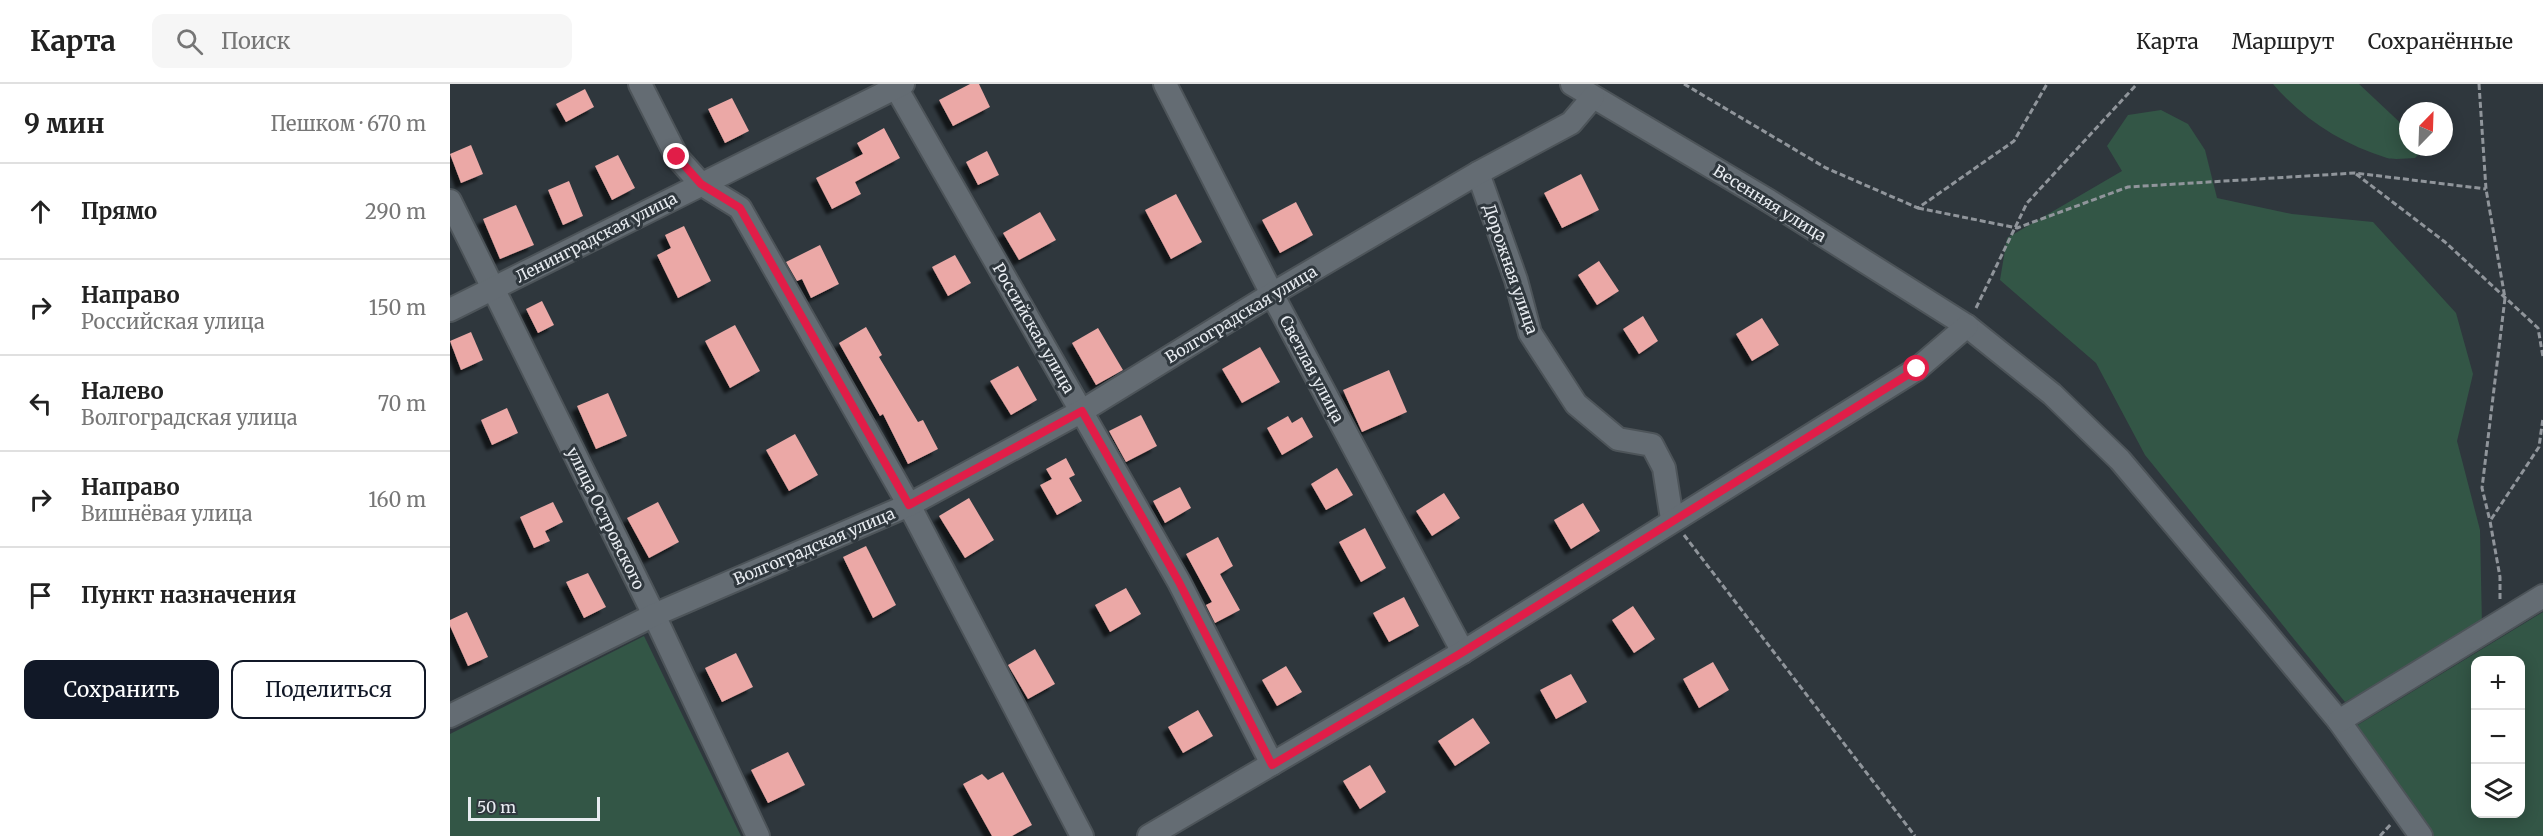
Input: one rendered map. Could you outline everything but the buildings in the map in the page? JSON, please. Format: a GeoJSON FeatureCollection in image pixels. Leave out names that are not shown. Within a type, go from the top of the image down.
{"type":"FeatureCollection","features":[{"type":"Feature","properties":{"kind":"street"},"geometry":{"type":"LineString","coordinates":[[640,84],[677,157],[701,184],[740,208],[909,505],[1082,836]]}},
{"type":"Feature","properties":{"kind":"street","name":"Светлая улица"},"geometry":{"type":"LineString","coordinates":[[1165,84],[1272,294],[1463,652]]}},
{"type":"Feature","properties":{"kind":"street","name":"Весенняя улица"},"geometry":{"type":"LineString","coordinates":[[1572,84],[1769,201],[1967,326],[2052,394],[2120,460],[2338,721],[2421,836]]}},
{"type":"Feature","properties":{"kind":"street","name":"Ленинградская улица"},"geometry":{"type":"LineString","coordinates":[[450,310],[494,290],[898,85]]}},
{"type":"Feature","properties":{"kind":"street","name":"Российская улица"},"geometry":{"type":"LineString","coordinates":[[898,85],[1179,582],[1272,765]]}},
{"type":"Feature","properties":{"kind":"street","name":"Волгоградская улица"},"geometry":{"type":"LineString","coordinates":[[453,707],[654,615],[909,505],[1082,411],[1272,294],[1478,173],[1571,123],[1593,97]]}},
{"type":"Feature","properties":{"kind":"street","name":"Дорожная улица"},"geometry":{"type":"LineString","coordinates":[[1478,173],[1516,280],[1530,333],[1576,404],[1618,439],[1652,445],[1664,468],[1672,519]]}},
{"type":"Feature","properties":{"kind":"street","name":"улица Островского"},"geometry":{"type":"LineString","coordinates":[[450,201],[654,615],[758,836]]}},
{"type":"Feature","properties":{"kind":"street"},"geometry":{"type":"LineString","coordinates":[[1149,836],[1463,652],[1672,519],[1917,369],[1967,326]]}},
{"type":"Feature","properties":{"kind":"street"},"geometry":{"type":"LineString","coordinates":[[2338,721],[2499,625],[2543,596]]}},
{"type":"Feature","properties":{"kind":"path"},"geometry":{"type":"LineString","coordinates":[[1684,84],[1826,168],[1918,208],[2017,228],[2128,188],[2355,173],[2486,189]]}},
{"type":"Feature","properties":{"kind":"path"},"geometry":{"type":"LineString","coordinates":[[1918,208],[2014,141],[2047,84]]}},
{"type":"Feature","properties":{"kind":"path"},"geometry":{"type":"LineString","coordinates":[[1967,326],[2017,228],[2027,203],[2137,84]]}},
{"type":"Feature","properties":{"kind":"path"},"geometry":{"type":"LineString","coordinates":[[2479,84],[2486,189],[2505,298],[2482,488],[2500,577],[2499,625]]}},
{"type":"Feature","properties":{"kind":"path"},"geometry":{"type":"LineString","coordinates":[[2355,173],[2445,242],[2538,328],[2543,357]]}},
{"type":"Feature","properties":{"kind":"path"},"geometry":{"type":"LineString","coordinates":[[2538,328],[2543,324]]}},
{"type":"Feature","properties":{"kind":"path"},"geometry":{"type":"LineString","coordinates":[[2490,521],[2539,447],[2543,418]]}},
{"type":"Feature","properties":{"kind":"path"},"geometry":{"type":"LineString","coordinates":[[1672,519],[1915,836]]}},
{"type":"Feature","properties":{"kind":"green space"},"geometry":{"type":"Polygon","coordinates":[[[2273,84],[2359,84],[2399,122],[2399,156],[2417,156],[2390,159],[2354,145],[2324,129],[2285,97],[2273,84]]]}},
{"type":"Feature","properties":{"kind":"green space"},"geometry":{"type":"Polygon","coordinates":[[[2161,110],[2188,124],[2205,150],[2217,198],[2292,214],[2373,222],[2456,313],[2473,374],[2457,441],[2480,530],[2482,626],[2345,702],[2145,455],[2096,363],[2000,280],[2007,238],[2122,171],[2107,146],[2128,115],[2161,110]]]}},
{"type":"Feature","properties":{"kind":"green space"},"geometry":{"type":"Polygon","coordinates":[[[2543,612],[2543,836],[2434,836],[2356,726],[2543,612]]]}},
{"type":"Feature","properties":{"kind":"green space"},"geometry":{"type":"Polygon","coordinates":[[[644,636],[741,836],[450,836],[450,734],[644,636]]]}},
{"type":"Feature","properties":{"kind":"route"},"geometry":{"type":"LineString","coordinates":[[677,157],[701,184],[740,208],[909,505],[1082,411],[1179,582],[1272,765],[1463,652],[1672,519],[1917,369]]}}]}
